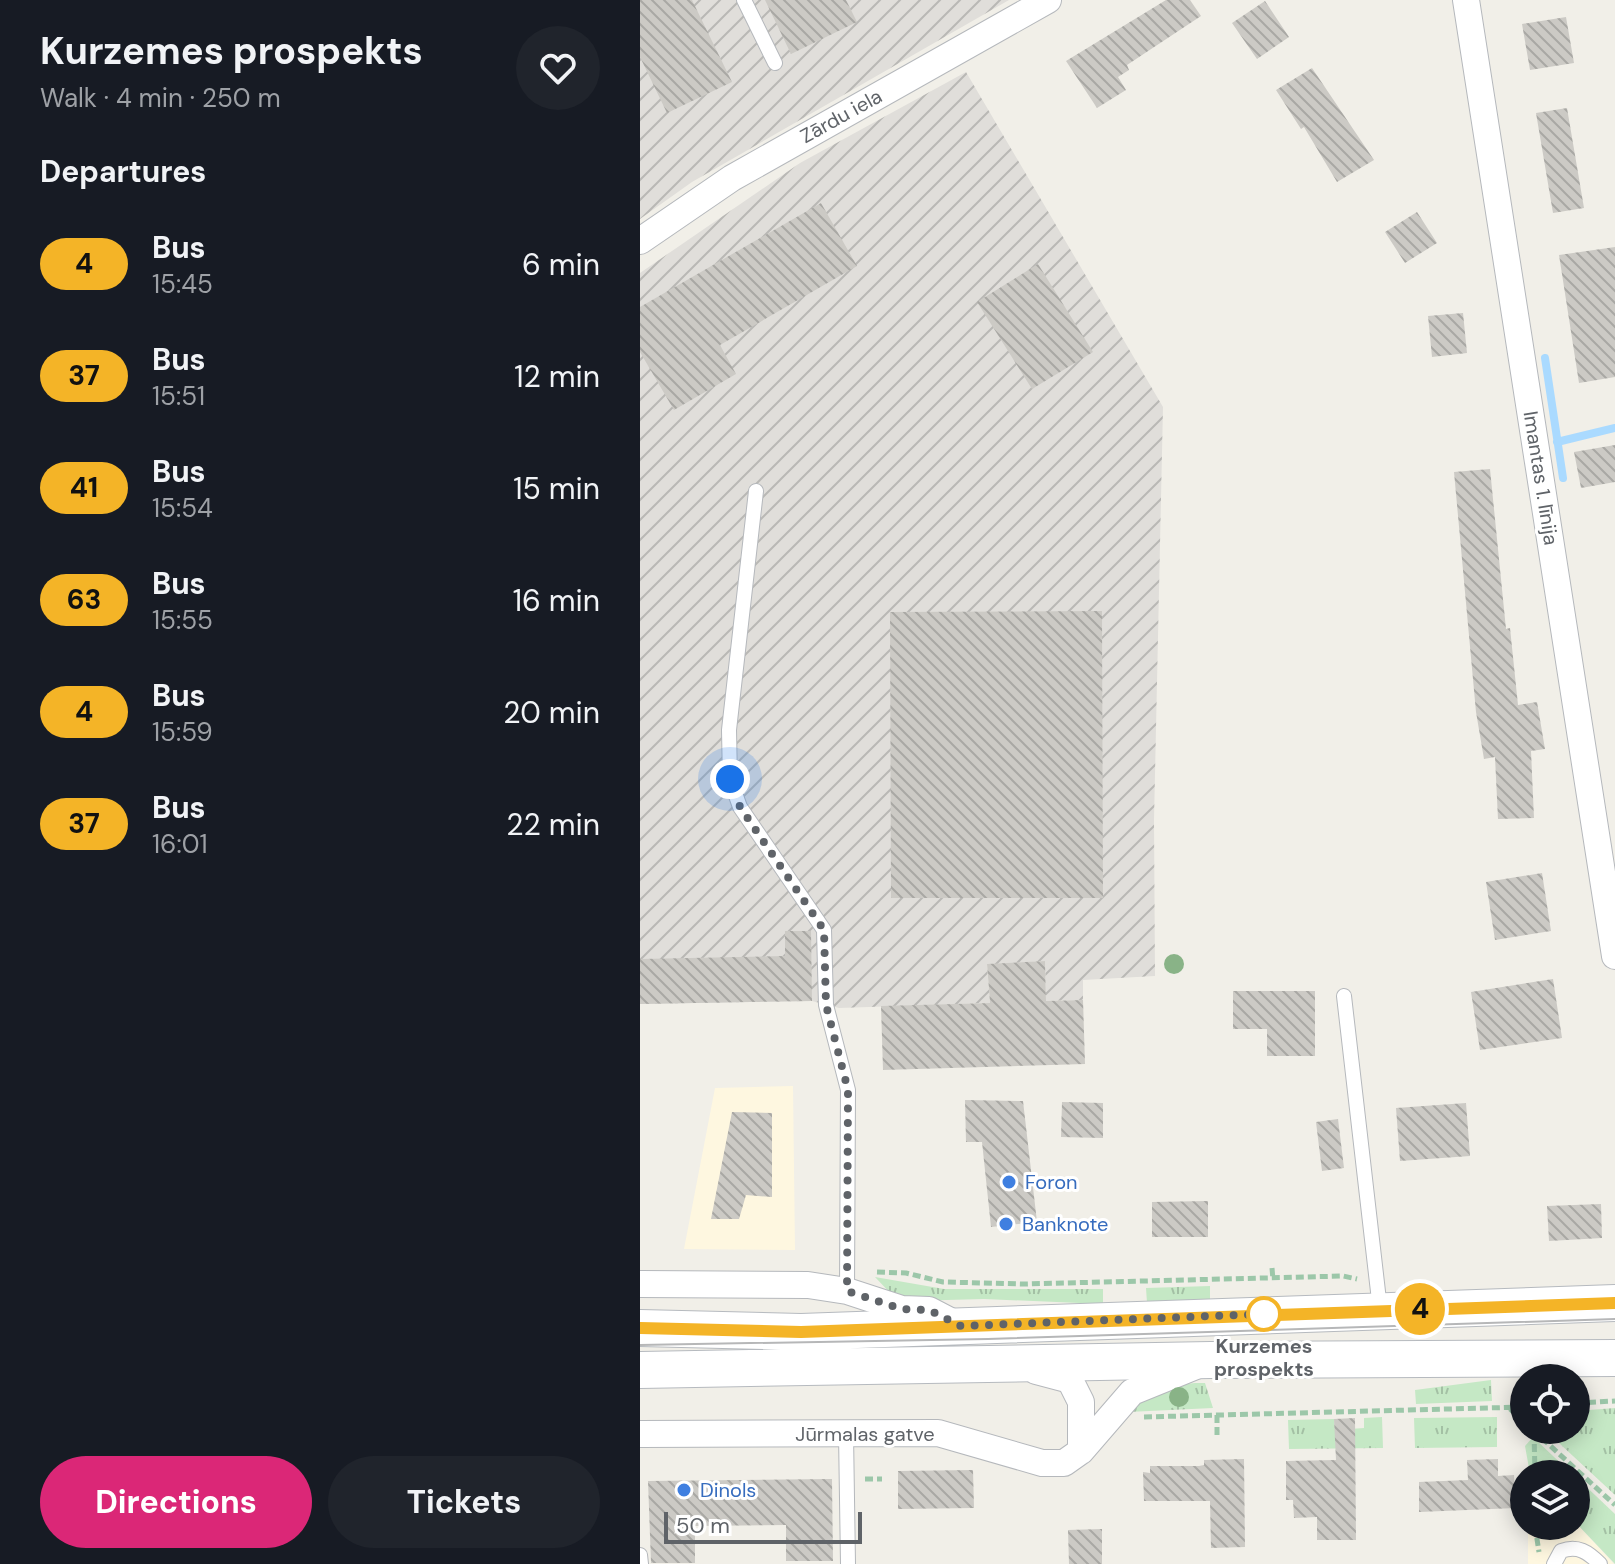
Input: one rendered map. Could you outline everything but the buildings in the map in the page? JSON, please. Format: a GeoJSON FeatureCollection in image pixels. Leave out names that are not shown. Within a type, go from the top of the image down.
{"type":"FeatureCollection","features":[{"type":"Feature","properties":{"kind":"main road"},"geometry":{"type":"LineString","coordinates":[[640,1328],[801,1332],[961,1326],[1379,1297],[1615,1303]]}},
{"type":"Feature","properties":{"kind":"main road"},"geometry":{"type":"LineString","coordinates":[[640,1370],[1211,1360],[1615,1358]]}},
{"type":"Feature","properties":{"kind":"street","name":"Zārdu iela"},"geometry":{"type":"LineString","coordinates":[[640,241],[732,178],[1048,0]]}},
{"type":"Feature","properties":{"kind":"street","name":"Imantas 1. līnija"},"geometry":{"type":"LineString","coordinates":[[1466,0],[1615,956]]}},
{"type":"Feature","properties":{"kind":"street"},"geometry":{"type":"LineString","coordinates":[[640,1284],[808,1285],[848,1281],[902,1309],[929,1310],[961,1326]]}},
{"type":"Feature","properties":{"kind":"street"},"geometry":{"type":"LineString","coordinates":[[801,1332],[818,1308],[817,1299],[808,1285]]}},
{"type":"Feature","properties":{"kind":"street"},"geometry":{"type":"LineString","coordinates":[[1081,1451],[1132,1392],[1211,1360]]}},
{"type":"Feature","properties":{"kind":"street"},"geometry":{"type":"LineString","coordinates":[[1000,1363],[1070,1380],[1081,1402],[1081,1451]]}},
{"type":"Feature","properties":{"kind":"street","name":"Jūrmalas gatve"},"geometry":{"type":"LineString","coordinates":[[640,1434],[938,1433],[1042,1463],[1064,1463],[1081,1451]]}},
{"type":"Feature","properties":{"kind":"lane"},"geometry":{"type":"LineString","coordinates":[[744,0],[775,63]]}},
{"type":"Feature","properties":{"kind":"lane"},"geometry":{"type":"LineString","coordinates":[[756,491],[729,730],[730,779],[740,807],[824,930],[826,1005],[848,1090],[848,1281]]}},
{"type":"Feature","properties":{"kind":"lane"},"geometry":{"type":"LineString","coordinates":[[1344,996],[1379,1297]]}},
{"type":"Feature","properties":{"kind":"lane"},"geometry":{"type":"LineString","coordinates":[[846,1433],[848,1564]]}},
{"type":"Feature","properties":{"kind":"lane"},"geometry":{"type":"LineString","coordinates":[[1554,1564],[1561,1551],[1569,1548],[1580,1549],[1600,1564]]}},
{"type":"Feature","properties":{"kind":"lane"},"geometry":{"type":"LineString","coordinates":[[640,1555],[641,1564]]}},
{"type":"Feature","properties":{"kind":"path"},"geometry":{"type":"LineString","coordinates":[[1272,1268],[1274,1289]]}},
{"type":"Feature","properties":{"kind":"path"},"geometry":{"type":"LineString","coordinates":[[848,1281],[906,1273],[963,1284],[1343,1276],[1379,1297]]}},
{"type":"Feature","properties":{"kind":"path"},"geometry":{"type":"LineString","coordinates":[[1590,1402],[1615,1401]]}},
{"type":"Feature","properties":{"kind":"path"},"geometry":{"type":"LineString","coordinates":[[1104,1422],[1138,1417],[1509,1408]]}},
{"type":"Feature","properties":{"kind":"path"},"geometry":{"type":"LineString","coordinates":[[1217,1415],[1217,1439]]}},
{"type":"Feature","properties":{"kind":"path"},"geometry":{"type":"LineString","coordinates":[[1549,1444],[1615,1505]]}},
{"type":"Feature","properties":{"kind":"shaded area"},"geometry":{"type":"Polygon","coordinates":[[[640,0],[1009,0],[692,182],[640,219],[640,0]]]}},
{"type":"Feature","properties":{"kind":"shaded area"},"geometry":{"type":"Polygon","coordinates":[[[966,72],[1163,407],[1154,820],[1155,976],[1083,980],[1083,1000],[1046,1001],[1045,961],[987,965],[990,1003],[839,1008],[812,1001],[640,1004],[640,273],[800,163],[966,72]]]}},
{"type":"Feature","properties":{"kind":"shaded area"},"geometry":{"type":"Polygon","coordinates":[[[793,1086],[795,1250],[684,1249],[715,1088],[793,1086]]]}},
{"type":"Feature","properties":{"kind":"shaded area"},"geometry":{"type":"Polygon","coordinates":[[[1590,1538],[1614,1564],[1528,1564],[1528,1540],[1590,1538]]]}},
{"type":"Feature","properties":{"kind":"green space"},"geometry":{"type":"Polygon","coordinates":[[[875,1277],[944,1289],[1103,1289],[1103,1304],[984,1299],[909,1301],[893,1296],[875,1277]]]}},
{"type":"Feature","properties":{"kind":"green space"},"geometry":{"type":"Polygon","coordinates":[[[1210,1286],[1210,1299],[1147,1303],[1146,1288],[1210,1286]]]}},
{"type":"Feature","properties":{"kind":"green space"},"geometry":{"type":"Polygon","coordinates":[[[1491,1380],[1492,1401],[1416,1404],[1415,1390],[1491,1380]]]}},
{"type":"Feature","properties":{"kind":"green space"},"geometry":{"type":"Polygon","coordinates":[[[1205,1383],[1213,1408],[1128,1412],[1158,1392],[1205,1383]]]}},
{"type":"Feature","properties":{"kind":"green space"},"geometry":{"type":"Polygon","coordinates":[[[1615,1408],[1615,1495],[1590,1472],[1590,1460],[1577,1460],[1560,1444],[1590,1444],[1590,1410],[1615,1408]]]}},
{"type":"Feature","properties":{"kind":"green space"},"geometry":{"type":"Polygon","coordinates":[[[1382,1417],[1383,1448],[1289,1449],[1288,1420],[1334,1419],[1335,1430],[1364,1428],[1364,1418],[1382,1417]]]}},
{"type":"Feature","properties":{"kind":"green space"},"geometry":{"type":"Polygon","coordinates":[[[1497,1417],[1497,1447],[1415,1448],[1414,1418],[1497,1417]]]}},
{"type":"Feature","properties":{"kind":"green space"},"geometry":{"type":"Polygon","coordinates":[[[1540,1444],[1557,1460],[1528,1460],[1525,1446],[1540,1444]]]}},
{"type":"Feature","properties":{"kind":"green space"},"geometry":{"type":"Polygon","coordinates":[[[1590,1490],[1615,1514],[1615,1564],[1590,1538],[1590,1490]]]}},
{"type":"Feature","properties":{"kind":"waterway"},"geometry":{"type":"LineString","coordinates":[[1545,358],[1563,478]]}},
{"type":"Feature","properties":{"kind":"waterway"},"geometry":{"type":"LineString","coordinates":[[1557,442],[1615,428]]}},
{"type":"Feature","properties":{"kind":"tram line"},"geometry":{"type":"LineString","coordinates":[[640,1345],[988,1339],[1615,1319]]}},
{"type":"Feature","properties":{"kind":"bus line","name":"4"},"geometry":{"type":"LineString","coordinates":[[640,1328],[759,1328],[801,1332],[1615,1303]]}},
{"type":"Feature","properties":{"kind":"place","name":"Foron"},"geometry":{"type":"Point","coordinates":[1009,1182]}},
{"type":"Feature","properties":{"kind":"place","name":"Banknote"},"geometry":{"type":"Point","coordinates":[1006,1224]}},
{"type":"Feature","properties":{"kind":"place","name":"Kurzemes prospekts"},"geometry":{"type":"Point","coordinates":[1264,1314]}},
{"type":"Feature","properties":{"kind":"place","name":"Dinols"},"geometry":{"type":"Point","coordinates":[684,1490]}},
{"type":"Feature","properties":{"kind":"route"},"geometry":{"type":"LineString","coordinates":[[730,779],[740,807],[824,930],[826,1005],[846,1072],[848,1090],[847,1291],[902,1309],[929,1310],[961,1326],[1264,1314]]}}]}
